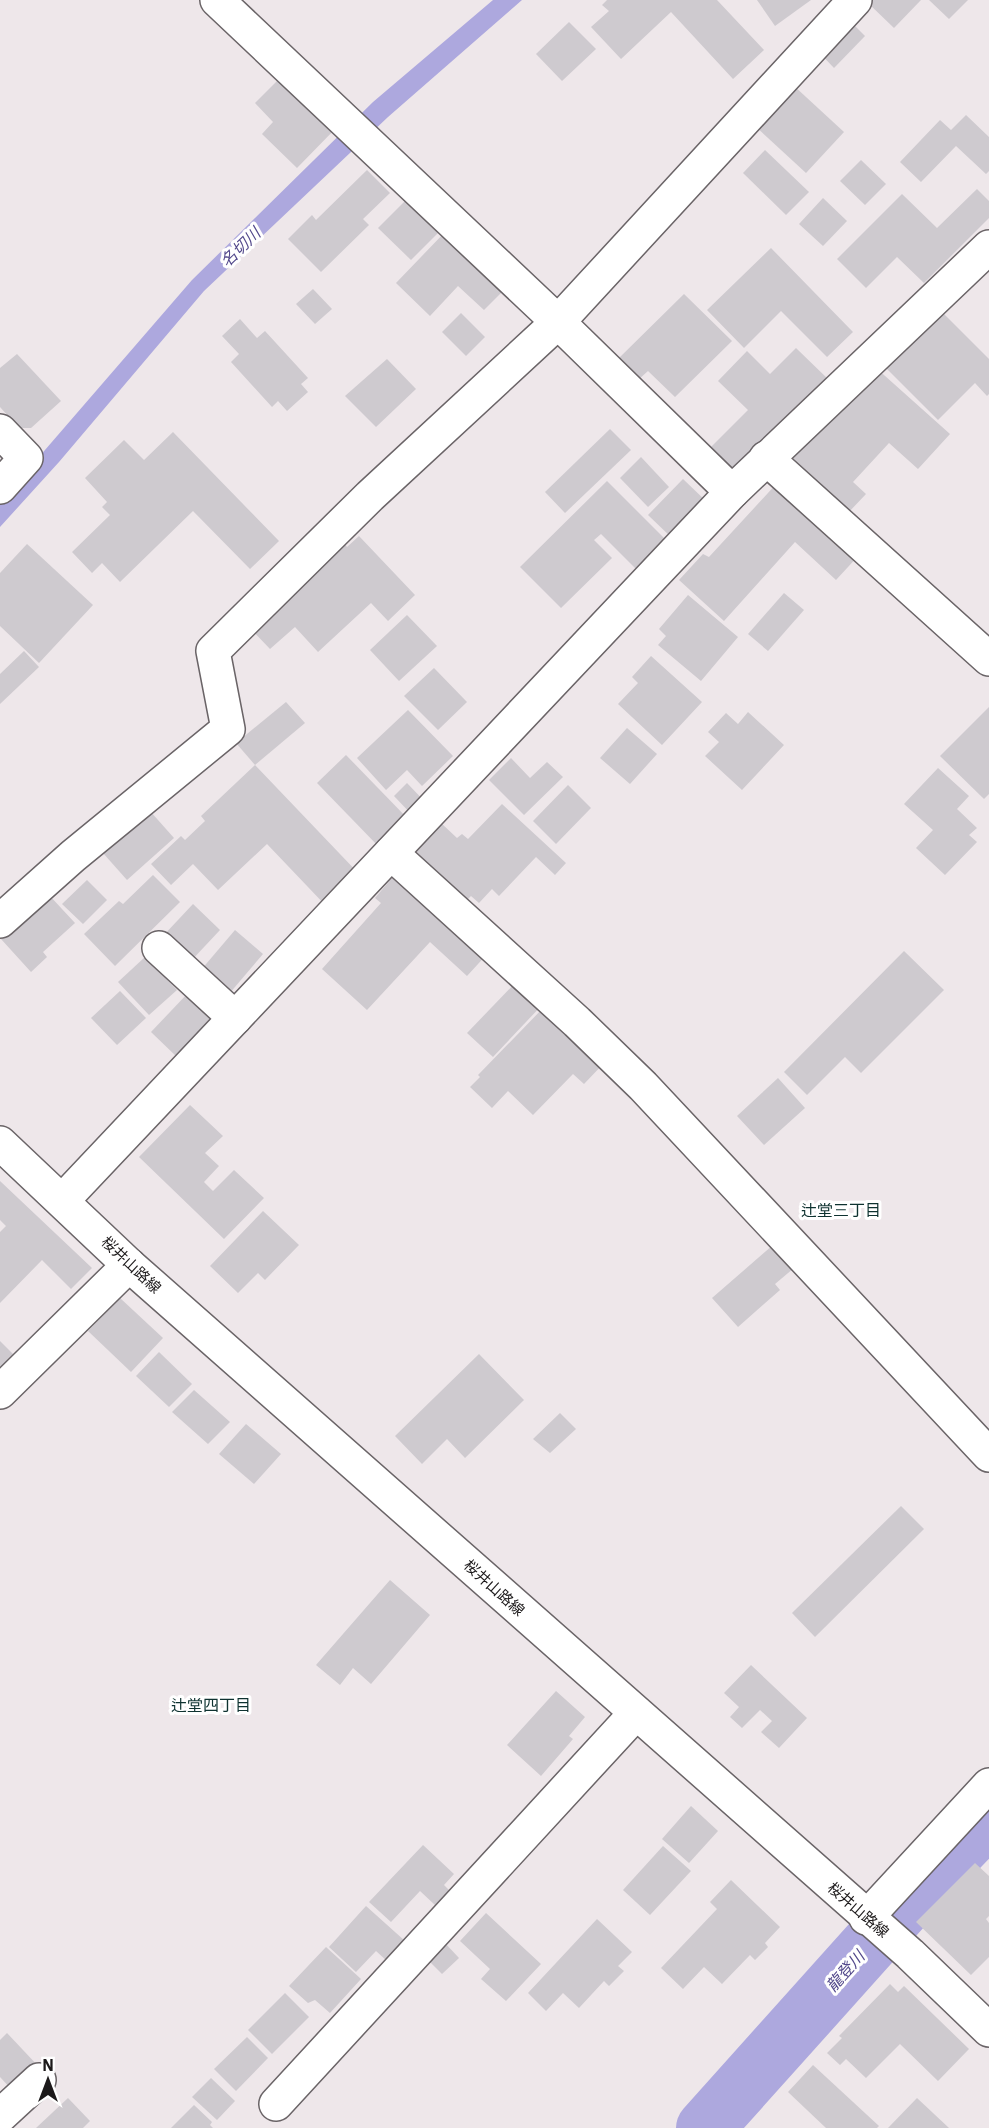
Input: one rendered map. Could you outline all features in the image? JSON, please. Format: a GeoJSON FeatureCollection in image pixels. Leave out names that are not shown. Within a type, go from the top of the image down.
{"type":"FeatureCollection","features":[{"type":"Feature","properties":{"kind":"street"},"geometry":{"type":"LineString","coordinates":[[217,0],[558,322],[732,492]]}},
{"type":"Feature","properties":{"kind":"street"},"geometry":{"type":"LineString","coordinates":[[0,921],[73,856],[228,729],[213,651],[370,496],[558,322],[855,0]]}},
{"type":"Feature","properties":{"kind":"street"},"geometry":{"type":"LineString","coordinates":[[63,1200],[732,492],[989,247]]}},
{"type":"Feature","properties":{"kind":"street"},"geometry":{"type":"LineString","coordinates":[[0,431],[26,459],[0,487]]}},
{"type":"Feature","properties":{"kind":"street"},"geometry":{"type":"LineString","coordinates":[[766,459],[989,659]]}},
{"type":"Feature","properties":{"kind":"street"},"geometry":{"type":"LineString","coordinates":[[391,853],[577,1022],[643,1086],[989,1455]]}},
{"type":"Feature","properties":{"kind":"street"},"geometry":{"type":"LineString","coordinates":[[159,948],[235,1018]]}},
{"type":"Feature","properties":{"kind":"street","name":"桜井山路線"},"geometry":{"type":"LineString","coordinates":[[0,1143],[63,1200],[129,1265],[866,1918],[910,1954],[989,2030]]}},
{"type":"Feature","properties":{"kind":"street"},"geometry":{"type":"LineString","coordinates":[[0,1392],[129,1265]]}},
{"type":"Feature","properties":{"kind":"street"},"geometry":{"type":"LineString","coordinates":[[276,2104],[636,1713]]}},
{"type":"Feature","properties":{"kind":"street"},"geometry":{"type":"LineString","coordinates":[[866,1918],[989,1785]]}},
{"type":"Feature","properties":{"kind":"street"},"geometry":{"type":"LineString","coordinates":[[0,2116],[39,2080]]}},
{"type":"Feature","properties":{"kind":"water","name":"名切川"},"geometry":{"type":"Polygon","coordinates":[[[493,0],[522,0],[388,117],[204,291],[59,462],[0,527],[0,502],[192,280],[373,102],[493,0]]]}},
{"type":"Feature","properties":{"kind":"water"},"geometry":{"type":"Polygon","coordinates":[[[989,1797],[989,1833],[911,1922],[889,1904],[989,1797]]]}},
{"type":"Feature","properties":{"kind":"building"},"geometry":{"type":"Polygon","coordinates":[[[607,0],[717,0],[764,50],[733,79],[671,12],[621,59],[591,27],[609,11],[602,5],[607,0]]]}},
{"type":"Feature","properties":{"kind":"building"},"geometry":{"type":"Polygon","coordinates":[[[757,0],[811,0],[775,26],[757,0]]]}},
{"type":"Feature","properties":{"kind":"building"},"geometry":{"type":"Polygon","coordinates":[[[869,0],[921,0],[894,28],[867,2],[869,0]]]}},
{"type":"Feature","properties":{"kind":"building"},"geometry":{"type":"Polygon","coordinates":[[[929,0],[968,0],[949,19],[929,0]]]}},
{"type":"Feature","properties":{"kind":"building"},"geometry":{"type":"Polygon","coordinates":[[[846,17],[865,36],[834,68],[815,48],[846,17]]]}},
{"type":"Feature","properties":{"kind":"building"},"geometry":{"type":"Polygon","coordinates":[[[569,22],[596,49],[562,81],[536,54],[569,22]]]}},
{"type":"Feature","properties":{"kind":"building"},"geometry":{"type":"Polygon","coordinates":[[[284,74],[337,127],[297,168],[262,134],[273,122],[255,103],[284,74]]]}},
{"type":"Feature","properties":{"kind":"building"},"geometry":{"type":"Polygon","coordinates":[[[793,85],[844,132],[806,173],[755,126],[793,85]]]}},
{"type":"Feature","properties":{"kind":"building"},"geometry":{"type":"Polygon","coordinates":[[[966,115],[989,137],[989,171],[986,174],[956,146],[921,182],[900,162],[940,120],[951,130],[966,115]]]}},
{"type":"Feature","properties":{"kind":"building"},"geometry":{"type":"Polygon","coordinates":[[[765,150],[809,192],[786,215],[743,173],[765,150]]]}},
{"type":"Feature","properties":{"kind":"building"},"geometry":{"type":"Polygon","coordinates":[[[861,160],[886,184],[865,205],[840,181],[861,160]]]}},
{"type":"Feature","properties":{"kind":"building"},"geometry":{"type":"Polygon","coordinates":[[[367,170],[390,193],[363,219],[369,225],[321,272],[288,239],[312,215],[316,220],[367,170]]]}},
{"type":"Feature","properties":{"kind":"building"},"geometry":{"type":"Polygon","coordinates":[[[977,189],[989,201],[989,218],[924,283],[897,257],[866,288],[837,259],[902,194],[937,228],[977,189]]]}},
{"type":"Feature","properties":{"kind":"building"},"geometry":{"type":"Polygon","coordinates":[[[410,196],[443,228],[411,260],[378,228],[410,196]]]}},
{"type":"Feature","properties":{"kind":"building"},"geometry":{"type":"Polygon","coordinates":[[[823,198],[847,221],[823,246],[799,224],[823,198]]]}},
{"type":"Feature","properties":{"kind":"building"},"geometry":{"type":"Polygon","coordinates":[[[446,231],[506,288],[484,310],[458,286],[430,316],[396,283],[446,231]]]}},
{"type":"Feature","properties":{"kind":"building"},"geometry":{"type":"Polygon","coordinates":[[[771,248],[853,332],[827,357],[781,311],[744,348],[707,310],[771,248]]]}},
{"type":"Feature","properties":{"kind":"building"},"geometry":{"type":"Polygon","coordinates":[[[313,289],[332,309],[315,324],[296,304],[313,289]]]}},
{"type":"Feature","properties":{"kind":"building"},"geometry":{"type":"Polygon","coordinates":[[[684,294],[732,341],[675,397],[648,371],[638,380],[618,359],[684,294]]]}},
{"type":"Feature","properties":{"kind":"building"},"geometry":{"type":"Polygon","coordinates":[[[461,313],[485,337],[466,356],[442,332],[461,313]]]}},
{"type":"Feature","properties":{"kind":"building"},"geometry":{"type":"Polygon","coordinates":[[[943,313],[989,359],[989,394],[987,396],[975,383],[938,420],[886,368],[943,313]]]}},
{"type":"Feature","properties":{"kind":"building"},"geometry":{"type":"Polygon","coordinates":[[[240,319],[257,338],[265,331],[308,378],[301,384],[308,392],[287,411],[278,401],[272,407],[231,362],[239,354],[222,336],[240,319]]]}},
{"type":"Feature","properties":{"kind":"building"},"geometry":{"type":"Polygon","coordinates":[[[796,348],[830,381],[737,475],[710,448],[748,410],[718,381],[747,351],[770,374],[796,348]]]}},
{"type":"Feature","properties":{"kind":"building"},"geometry":{"type":"Polygon","coordinates":[[[17,354],[61,401],[31,428],[19,428],[0,407],[0,368],[17,354]]]}},
{"type":"Feature","properties":{"kind":"building"},"geometry":{"type":"Polygon","coordinates":[[[387,359],[416,389],[376,427],[345,396],[387,359]]]}},
{"type":"Feature","properties":{"kind":"building"},"geometry":{"type":"Polygon","coordinates":[[[875,367],[950,434],[918,469],[889,443],[853,482],[866,494],[847,514],[789,462],[875,367]]]}},
{"type":"Feature","properties":{"kind":"building"},"geometry":{"type":"Polygon","coordinates":[[[610,429],[631,450],[565,513],[545,492],[610,429]]]}},
{"type":"Feature","properties":{"kind":"building"},"geometry":{"type":"Polygon","coordinates":[[[173,432],[279,541],[250,569],[193,511],[120,582],[102,563],[92,573],[72,552],[110,515],[102,507],[107,502],[85,478],[124,440],[144,460],[173,432]]]}},
{"type":"Feature","properties":{"kind":"building"},"geometry":{"type":"Polygon","coordinates":[[[641,457],[669,487],[648,507],[620,478],[641,457]]]}},
{"type":"Feature","properties":{"kind":"building"},"geometry":{"type":"Polygon","coordinates":[[[683,479],[708,503],[673,539],[648,515],[683,479]]]}},
{"type":"Feature","properties":{"kind":"building"},"geometry":{"type":"Polygon","coordinates":[[[607,481],[673,547],[643,576],[601,534],[594,540],[612,558],[561,608],[520,567],[607,481]]]}},
{"type":"Feature","properties":{"kind":"building"},"geometry":{"type":"Polygon","coordinates":[[[779,481],[860,554],[836,580],[795,542],[724,621],[679,580],[703,554],[709,557],[779,481]]]}},
{"type":"Feature","properties":{"kind":"building"},"geometry":{"type":"Polygon","coordinates":[[[359,536],[415,595],[388,621],[371,603],[318,652],[295,627],[270,649],[251,629],[344,543],[347,547],[359,536]]]}},
{"type":"Feature","properties":{"kind":"building"},"geometry":{"type":"Polygon","coordinates":[[[27,544],[93,605],[39,663],[0,626],[0,573],[27,544]]]}},
{"type":"Feature","properties":{"kind":"building"},"geometry":{"type":"Polygon","coordinates":[[[784,593],[804,610],[768,651],[748,634],[784,593]]]}},
{"type":"Feature","properties":{"kind":"building"},"geometry":{"type":"Polygon","coordinates":[[[688,595],[738,637],[701,681],[658,645],[666,636],[659,629],[688,595]]]}},
{"type":"Feature","properties":{"kind":"building"},"geometry":{"type":"Polygon","coordinates":[[[407,615],[437,646],[399,681],[370,650],[407,615]]]}},
{"type":"Feature","properties":{"kind":"building"},"geometry":{"type":"Polygon","coordinates":[[[24,651],[39,667],[0,704],[0,674],[24,651]]]}},
{"type":"Feature","properties":{"kind":"building"},"geometry":{"type":"Polygon","coordinates":[[[651,656],[702,702],[662,745],[618,704],[638,683],[632,677],[651,656]]]}},
{"type":"Feature","properties":{"kind":"building"},"geometry":{"type":"Polygon","coordinates":[[[434,668],[467,702],[438,730],[404,696],[434,668]]]}},
{"type":"Feature","properties":{"kind":"building"},"geometry":{"type":"Polygon","coordinates":[[[286,702],[305,723],[255,765],[236,743],[286,702]]]}},
{"type":"Feature","properties":{"kind":"building"},"geometry":{"type":"Polygon","coordinates":[[[989,707],[989,794],[984,799],[940,756],[989,707]]]}},
{"type":"Feature","properties":{"kind":"building"},"geometry":{"type":"Polygon","coordinates":[[[408,710],[453,756],[422,786],[407,770],[386,790],[357,758],[408,710]]]}},
{"type":"Feature","properties":{"kind":"building"},"geometry":{"type":"Polygon","coordinates":[[[748,712],[784,745],[742,790],[705,756],[719,742],[708,732],[726,713],[738,724],[748,712]]]}},
{"type":"Feature","properties":{"kind":"building"},"geometry":{"type":"Polygon","coordinates":[[[627,728],[657,754],[630,784],[600,758],[627,728]]]}},
{"type":"Feature","properties":{"kind":"building"},"geometry":{"type":"Polygon","coordinates":[[[346,755],[410,821],[381,849],[317,783],[346,755]]]}},
{"type":"Feature","properties":{"kind":"building"},"geometry":{"type":"Polygon","coordinates":[[[511,758],[530,778],[547,762],[563,777],[524,815],[489,780],[511,758]]]}},
{"type":"Feature","properties":{"kind":"building"},"geometry":{"type":"Polygon","coordinates":[[[255,765],[361,876],[328,908],[267,844],[218,890],[193,864],[171,885],[151,864],[181,836],[185,840],[205,821],[201,816],[255,765]]]}},
{"type":"Feature","properties":{"kind":"building"},"geometry":{"type":"Polygon","coordinates":[[[938,768],[969,796],[957,809],[977,828],[969,835],[977,842],[945,875],[916,848],[933,830],[904,804],[938,768]]]}},
{"type":"Feature","properties":{"kind":"building"},"geometry":{"type":"Polygon","coordinates":[[[407,783],[427,804],[414,817],[394,796],[407,783]]]}},
{"type":"Feature","properties":{"kind":"building"},"geometry":{"type":"Polygon","coordinates":[[[568,785],[591,808],[556,844],[533,821],[568,785]]]}},
{"type":"Feature","properties":{"kind":"building"},"geometry":{"type":"Polygon","coordinates":[[[142,802],[174,838],[127,880],[95,844],[142,802]]]}},
{"type":"Feature","properties":{"kind":"building"},"geometry":{"type":"Polygon","coordinates":[[[502,804],[566,863],[555,875],[536,857],[499,896],[492,889],[479,903],[471,896],[464,903],[412,854],[441,823],[457,838],[462,834],[468,839],[502,804]]]}},
{"type":"Feature","properties":{"kind":"building"},"geometry":{"type":"Polygon","coordinates":[[[398,871],[489,952],[467,976],[430,942],[367,1010],[322,969],[381,903],[375,898],[398,871]]]}},
{"type":"Feature","properties":{"kind":"building"},"geometry":{"type":"Polygon","coordinates":[[[153,875],[180,902],[115,966],[84,934],[119,901],[123,904],[153,875]]]}},
{"type":"Feature","properties":{"kind":"building"},"geometry":{"type":"Polygon","coordinates":[[[87,880],[107,900],[83,924],[62,904],[87,880]]]}},
{"type":"Feature","properties":{"kind":"building"},"geometry":{"type":"Polygon","coordinates":[[[49,895],[75,923],[43,952],[47,957],[31,972],[1,939],[49,895]]]}},
{"type":"Feature","properties":{"kind":"building"},"geometry":{"type":"Polygon","coordinates":[[[193,904],[220,930],[190,962],[163,936],[193,904]]]}},
{"type":"Feature","properties":{"kind":"building"},"geometry":{"type":"Polygon","coordinates":[[[235,930],[263,954],[229,994],[201,970],[235,930]]]}},
{"type":"Feature","properties":{"kind":"building"},"geometry":{"type":"Polygon","coordinates":[[[904,951],[944,990],[861,1073],[845,1057],[807,1095],[784,1072],[904,951]]]}},
{"type":"Feature","properties":{"kind":"building"},"geometry":{"type":"Polygon","coordinates":[[[145,957],[177,990],[149,1015],[118,982],[145,957]]]}},
{"type":"Feature","properties":{"kind":"building"},"geometry":{"type":"Polygon","coordinates":[[[518,980],[543,1004],[493,1057],[467,1033],[518,980]]]}},
{"type":"Feature","properties":{"kind":"building"},"geometry":{"type":"Polygon","coordinates":[[[120,991],[146,1018],[117,1045],[91,1018],[120,991]]]}},
{"type":"Feature","properties":{"kind":"building"},"geometry":{"type":"Polygon","coordinates":[[[189,992],[216,1017],[178,1058],[151,1032],[189,992]]]}},
{"type":"Feature","properties":{"kind":"building"},"geometry":{"type":"Polygon","coordinates":[[[547,1004],[606,1061],[584,1084],[573,1074],[533,1115],[508,1091],[492,1108],[470,1087],[480,1077],[478,1075],[547,1004]]]}},
{"type":"Feature","properties":{"kind":"building"},"geometry":{"type":"Polygon","coordinates":[[[778,1078],[805,1108],[764,1145],[737,1116],[778,1078]]]}},
{"type":"Feature","properties":{"kind":"building"},"geometry":{"type":"Polygon","coordinates":[[[190,1105],[223,1136],[205,1153],[219,1166],[204,1182],[213,1191],[234,1170],[264,1198],[224,1239],[139,1157],[190,1105]]]}},
{"type":"Feature","properties":{"kind":"building"},"geometry":{"type":"Polygon","coordinates":[[[0,1181],[92,1268],[71,1289],[42,1260],[0,1303],[0,1232],[6,1226],[0,1220],[0,1181]]]}},
{"type":"Feature","properties":{"kind":"building"},"geometry":{"type":"Polygon","coordinates":[[[263,1211],[299,1245],[265,1280],[258,1273],[238,1293],[210,1266],[263,1211]]]}},
{"type":"Feature","properties":{"kind":"building"},"geometry":{"type":"Polygon","coordinates":[[[773,1245],[794,1268],[775,1284],[780,1290],[738,1327],[712,1298],[773,1245]]]}},
{"type":"Feature","properties":{"kind":"building"},"geometry":{"type":"Polygon","coordinates":[[[120,1298],[163,1338],[131,1372],[88,1331],[120,1298]]]}},
{"type":"Feature","properties":{"kind":"building"},"geometry":{"type":"Polygon","coordinates":[[[0,1341],[14,1355],[0,1369],[0,1341]]]}},
{"type":"Feature","properties":{"kind":"building"},"geometry":{"type":"Polygon","coordinates":[[[159,1352],[192,1384],[169,1407],[136,1376],[159,1352]]]}},
{"type":"Feature","properties":{"kind":"building"},"geometry":{"type":"Polygon","coordinates":[[[479,1354],[524,1400],[465,1458],[447,1439],[422,1464],[395,1436],[479,1354]]]}},
{"type":"Feature","properties":{"kind":"building"},"geometry":{"type":"Polygon","coordinates":[[[194,1390],[230,1422],[208,1444],[172,1412],[194,1390]]]}},
{"type":"Feature","properties":{"kind":"building"},"geometry":{"type":"Polygon","coordinates":[[[560,1413],[576,1429],[550,1453],[533,1439],[560,1413]]]}},
{"type":"Feature","properties":{"kind":"building"},"geometry":{"type":"Polygon","coordinates":[[[246,1424],[281,1454],[254,1484],[219,1454],[246,1424]]]}},
{"type":"Feature","properties":{"kind":"building"},"geometry":{"type":"Polygon","coordinates":[[[901,1506],[924,1529],[815,1637],[792,1613],[901,1506]]]}},
{"type":"Feature","properties":{"kind":"building"},"geometry":{"type":"Polygon","coordinates":[[[390,1580],[430,1615],[371,1684],[353,1668],[340,1685],[316,1665],[390,1580]]]}},
{"type":"Feature","properties":{"kind":"building"},"geometry":{"type":"Polygon","coordinates":[[[751,1665],[807,1718],[779,1748],[761,1732],[772,1721],[760,1710],[742,1728],[730,1717],[739,1707],[724,1693],[751,1665]]]}},
{"type":"Feature","properties":{"kind":"building"},"geometry":{"type":"Polygon","coordinates":[[[556,1691],[585,1717],[569,1736],[573,1739],[541,1776],[507,1745],[556,1691]]]}},
{"type":"Feature","properties":{"kind":"building"},"geometry":{"type":"Polygon","coordinates":[[[691,1806],[718,1831],[689,1863],[662,1839],[691,1806]]]}},
{"type":"Feature","properties":{"kind":"building"},"geometry":{"type":"Polygon","coordinates":[[[423,1845],[454,1874],[444,1885],[449,1890],[435,1905],[420,1891],[391,1922],[369,1902],[423,1845]]]}},
{"type":"Feature","properties":{"kind":"building"},"geometry":{"type":"Polygon","coordinates":[[[663,1846],[691,1871],[650,1915],[623,1890],[663,1846]]]}},
{"type":"Feature","properties":{"kind":"building"},"geometry":{"type":"Polygon","coordinates":[[[975,1863],[989,1876],[989,1916],[986,1919],[989,1923],[989,1957],[971,1975],[916,1922],[975,1863]]]}},
{"type":"Feature","properties":{"kind":"building"},"geometry":{"type":"Polygon","coordinates":[[[731,1880],[780,1927],[765,1943],[768,1947],[755,1960],[750,1955],[722,1984],[704,1967],[683,1989],[661,1968],[717,1909],[710,1902],[731,1880]]]}},
{"type":"Feature","properties":{"kind":"building"},"geometry":{"type":"Polygon","coordinates":[[[366,1906],[405,1941],[387,1961],[376,1951],[356,1972],[329,1947],[366,1906]]]}},
{"type":"Feature","properties":{"kind":"building"},"geometry":{"type":"Polygon","coordinates":[[[486,1913],[541,1964],[506,2001],[481,1979],[490,1969],[460,1941],[486,1913]]]}},
{"type":"Feature","properties":{"kind":"building"},"geometry":{"type":"Polygon","coordinates":[[[597,1919],[632,1952],[618,1966],[624,1971],[609,1986],[604,1981],[579,2008],[563,1993],[546,2011],[528,1993],[597,1919]]]}},
{"type":"Feature","properties":{"kind":"building"},"geometry":{"type":"Polygon","coordinates":[[[443,1941],[459,1958],[442,1974],[426,1958],[443,1941]]]}},
{"type":"Feature","properties":{"kind":"building"},"geometry":{"type":"Polygon","coordinates":[[[326,1947],[361,1979],[330,2013],[315,2000],[308,2003],[289,1986],[326,1947]]]}},
{"type":"Feature","properties":{"kind":"building"},"geometry":{"type":"Polygon","coordinates":[[[890,1984],[898,1992],[904,1986],[969,2049],[938,2081],[900,2044],[866,2078],[846,2059],[840,2065],[827,2053],[842,2038],[839,2036],[890,1984]]]}},
{"type":"Feature","properties":{"kind":"building"},"geometry":{"type":"Polygon","coordinates":[[[285,1993],[309,2017],[272,2054],[248,2030],[285,1993]]]}},
{"type":"Feature","properties":{"kind":"building"},"geometry":{"type":"Polygon","coordinates":[[[7,2033],[39,2067],[13,2091],[0,2077],[0,2040],[7,2033]]]}},
{"type":"Feature","properties":{"kind":"building"},"geometry":{"type":"Polygon","coordinates":[[[247,2037],[268,2058],[236,2091],[214,2069],[247,2037]]]}},
{"type":"Feature","properties":{"kind":"building"},"geometry":{"type":"Polygon","coordinates":[[[813,2065],[879,2126],[877,2128],[826,2128],[788,2092],[813,2065]]]}},
{"type":"Feature","properties":{"kind":"building"},"geometry":{"type":"Polygon","coordinates":[[[211,2078],[235,2101],[217,2120],[192,2097],[211,2078]]]}},
{"type":"Feature","properties":{"kind":"building"},"geometry":{"type":"Polygon","coordinates":[[[68,2098],[90,2121],[83,2128],[36,2128],[68,2098]]]}},
{"type":"Feature","properties":{"kind":"building"},"geometry":{"type":"Polygon","coordinates":[[[917,2098],[949,2128],[888,2128],[917,2098]]]}},
{"type":"Feature","properties":{"kind":"building"},"geometry":{"type":"Polygon","coordinates":[[[194,2105],[212,2122],[210,2125],[213,2128],[171,2128],[194,2105]]]}},
{"type":"Feature","properties":{"kind":"waterway","name":"龍登川"},"geometry":{"type":"LineString","coordinates":[[705,2128],[913,1896],[989,1817]]}},
{"type":"Feature","properties":{"kind":"district","name":"辻堂三丁目"},"geometry":{"type":"Point","coordinates":[841,1210]}},
{"type":"Feature","properties":{"kind":"district","name":"辻堂四丁目"},"geometry":{"type":"Point","coordinates":[211,1705]}}]}
